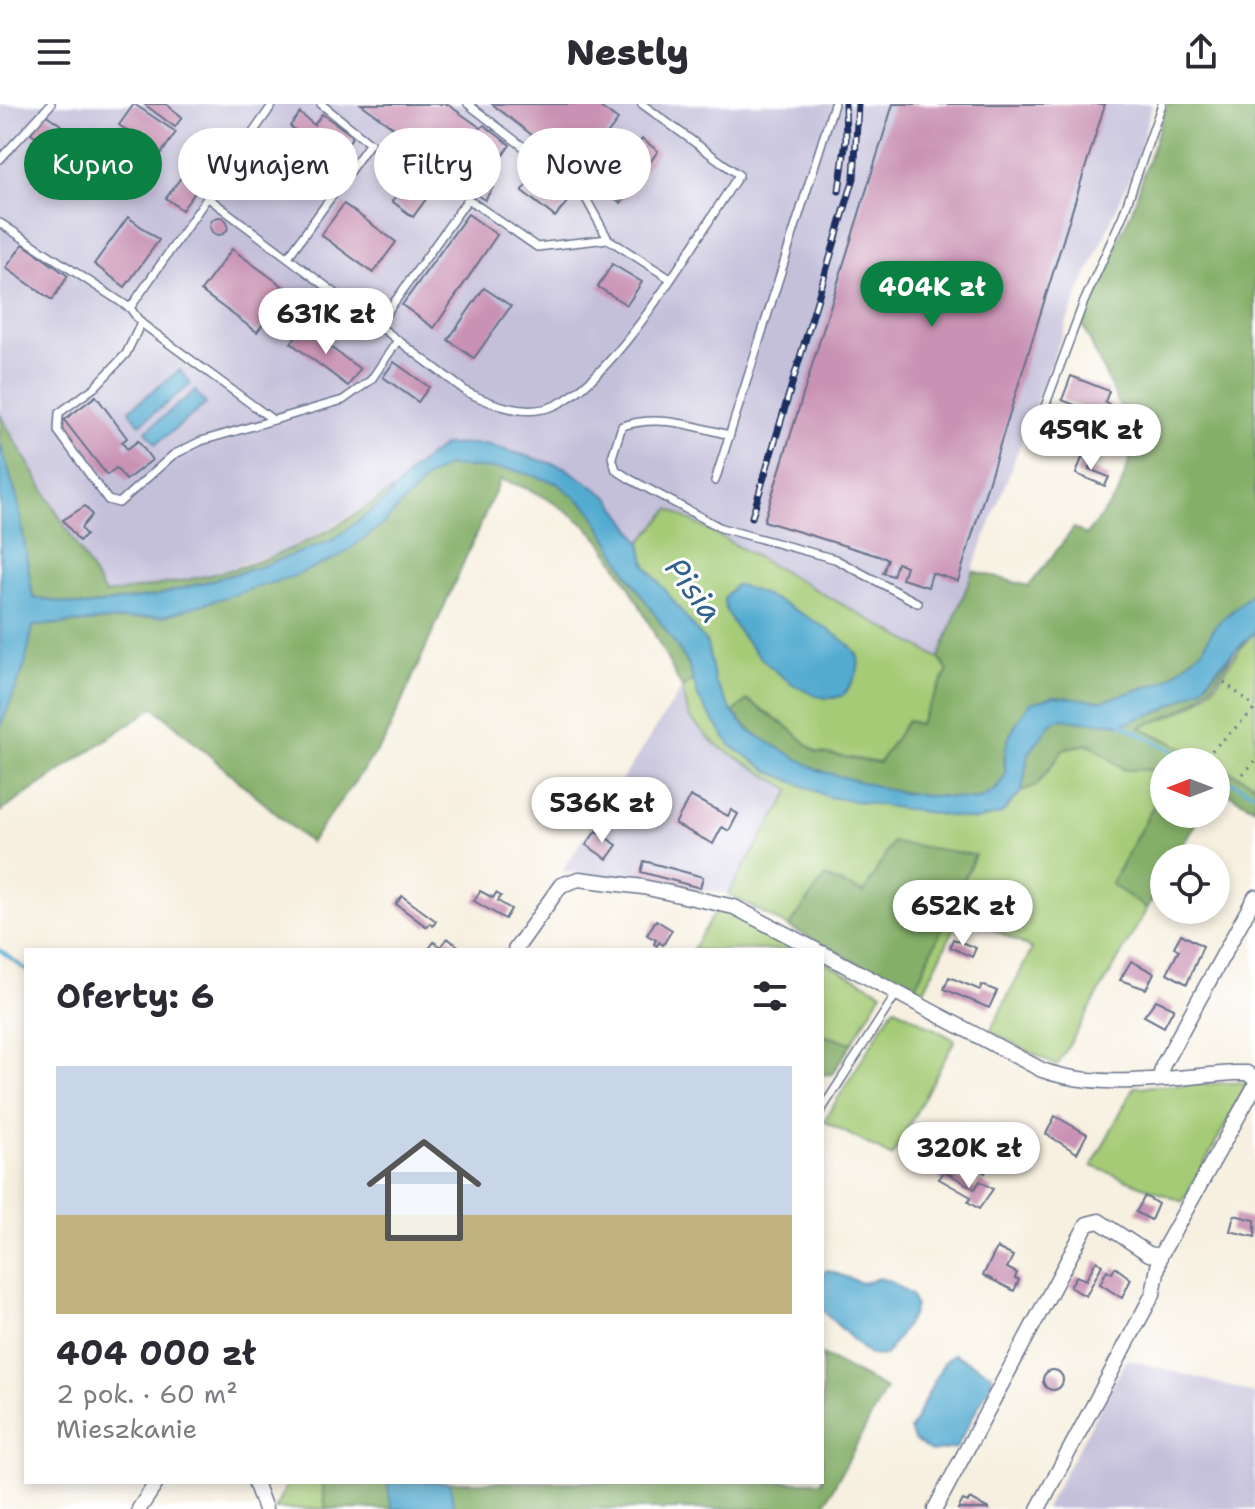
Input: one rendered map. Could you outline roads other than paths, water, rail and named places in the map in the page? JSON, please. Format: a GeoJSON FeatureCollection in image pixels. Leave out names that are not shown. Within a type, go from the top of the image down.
{"type":"FeatureCollection","features":[{"type":"Feature","properties":{"kind":"street"},"geometry":{"type":"LineString","coordinates":[[516,948],[561,885],[579,879],[643,887],[734,907],[812,948]]}},
{"type":"Feature","properties":{"kind":"street"},"geometry":{"type":"LineString","coordinates":[[1160,1078],[1163,1065],[1255,897]]}},
{"type":"Feature","properties":{"kind":"street"},"geometry":{"type":"LineString","coordinates":[[824,954],[1042,1070],[1066,1078],[1160,1078],[1247,1073],[1255,1079]]}},
{"type":"Feature","properties":{"kind":"street"},"geometry":{"type":"LineString","coordinates":[[1038,1509],[1153,1294],[1160,1256],[1255,1086]]}},
{"type":"Feature","properties":{"kind":"street"},"geometry":{"type":"LineString","coordinates":[[935,1509],[1087,1224],[1099,1221],[1149,1254],[1160,1256]]}},
{"type":"Feature","properties":{"kind":"street"},"geometry":{"type":"LineString","coordinates":[[139,1509],[156,1484]]}},
{"type":"Feature","properties":{"kind":"street"},"geometry":{"type":"LineString","coordinates":[[256,1484],[265,1509]]}},
{"type":"Feature","properties":{"kind":"lane"},"geometry":{"type":"LineString","coordinates":[[0,159],[51,104]]}},
{"type":"Feature","properties":{"kind":"lane"},"geometry":{"type":"LineString","coordinates":[[256,128],[273,104]]}},
{"type":"Feature","properties":{"kind":"lane"},"geometry":{"type":"LineString","coordinates":[[288,257],[370,143],[321,104]]}},
{"type":"Feature","properties":{"kind":"lane"},"geometry":{"type":"LineString","coordinates":[[468,104],[583,193],[608,239],[669,278]]}},
{"type":"Feature","properties":{"kind":"lane"},"geometry":{"type":"LineString","coordinates":[[211,200],[467,392],[493,405],[515,409],[553,406],[590,382],[619,353],[739,175],[642,104]]}},
{"type":"Feature","properties":{"kind":"lane"},"geometry":{"type":"LineString","coordinates":[[715,481],[834,104]]}},
{"type":"Feature","properties":{"kind":"lane"},"geometry":{"type":"LineString","coordinates":[[1037,428],[1083,304],[1123,215],[1162,104]]}},
{"type":"Feature","properties":{"kind":"lane"},"geometry":{"type":"LineString","coordinates":[[378,325],[468,199],[537,247],[608,239]]}},
{"type":"Feature","properties":{"kind":"lane"},"geometry":{"type":"LineString","coordinates":[[130,308],[205,200]]}},
{"type":"Feature","properties":{"kind":"lane"},"geometry":{"type":"LineString","coordinates":[[0,223],[130,308],[141,323],[273,420]]}},
{"type":"Feature","properties":{"kind":"lane"},"geometry":{"type":"LineString","coordinates":[[141,323],[126,354],[95,387],[59,413],[58,431],[108,500],[119,503],[173,455],[201,441],[343,400],[371,380],[398,340]]}},
{"type":"Feature","properties":{"kind":"lane"},"geometry":{"type":"LineString","coordinates":[[730,435],[658,418],[644,419],[622,426],[612,457],[616,470],[704,520],[835,559],[918,603]]}},
{"type":"Feature","properties":{"kind":"lane"},"geometry":{"type":"LineString","coordinates":[[824,1106],[897,993]]}},
{"type":"Feature","properties":{"kind":"water"},"geometry":{"type":"Polygon","coordinates":[[[180,370],[191,384],[140,424],[129,410],[180,370]]]}},
{"type":"Feature","properties":{"kind":"water"},"geometry":{"type":"Polygon","coordinates":[[[195,391],[206,404],[156,444],[146,431],[195,391]]]}},
{"type":"Feature","properties":{"kind":"water"},"geometry":{"type":"Polygon","coordinates":[[[0,442],[18,502],[33,598],[84,606],[155,596],[256,568],[333,540],[387,499],[413,469],[444,445],[485,444],[564,467],[610,498],[641,543],[646,566],[707,644],[715,682],[733,713],[749,731],[820,771],[902,793],[978,800],[998,788],[1006,773],[1005,753],[1010,736],[1030,703],[1054,696],[1102,701],[1166,681],[1203,649],[1215,626],[1255,591],[1255,632],[1219,666],[1202,688],[1163,710],[1122,724],[1061,719],[1051,723],[1028,755],[1022,791],[1001,814],[975,820],[829,797],[771,772],[731,746],[699,699],[688,663],[634,584],[590,509],[557,483],[514,470],[447,466],[427,478],[382,525],[339,557],[294,576],[164,616],[33,626],[25,665],[0,728],[0,442]]]}},
{"type":"Feature","properties":{"kind":"water"},"geometry":{"type":"Polygon","coordinates":[[[735,585],[801,613],[850,646],[857,655],[858,666],[843,695],[828,698],[809,693],[790,682],[752,648],[738,630],[724,598],[735,585]]]}},
{"type":"Feature","properties":{"kind":"water"},"geometry":{"type":"Polygon","coordinates":[[[827,1270],[862,1283],[879,1278],[911,1295],[915,1306],[912,1316],[885,1356],[869,1355],[827,1315],[824,1311],[824,1272],[827,1270]]]}},
{"type":"Feature","properties":{"kind":"water"},"geometry":{"type":"Polygon","coordinates":[[[954,1354],[992,1374],[992,1381],[956,1448],[931,1452],[914,1440],[910,1430],[944,1362],[954,1354]]]}},
{"type":"Feature","properties":{"kind":"water"},"geometry":{"type":"Polygon","coordinates":[[[387,1484],[450,1484],[454,1509],[392,1509],[387,1484]]]}},
{"type":"Feature","properties":{"kind":"waterway"},"geometry":{"type":"LineString","coordinates":[[1121,719],[1122,724],[1167,748]]}},
{"type":"Feature","properties":{"kind":"waterway"},"geometry":{"type":"LineString","coordinates":[[1230,781],[1255,794]]}},
{"type":"Feature","properties":{"kind":"waterway"},"geometry":{"type":"LineString","coordinates":[[0,950],[24,968]]}},
{"type":"Feature","properties":{"kind":"railway"},"geometry":{"type":"LineString","coordinates":[[839,191],[846,140],[845,104]]}},
{"type":"Feature","properties":{"kind":"railway"},"geometry":{"type":"LineString","coordinates":[[752,517],[854,178],[858,104]]}},
{"type":"Feature","properties":{"kind":"water label","name":"Pisia"},"geometry":{"type":"Point","coordinates":[694,590]}}]}
